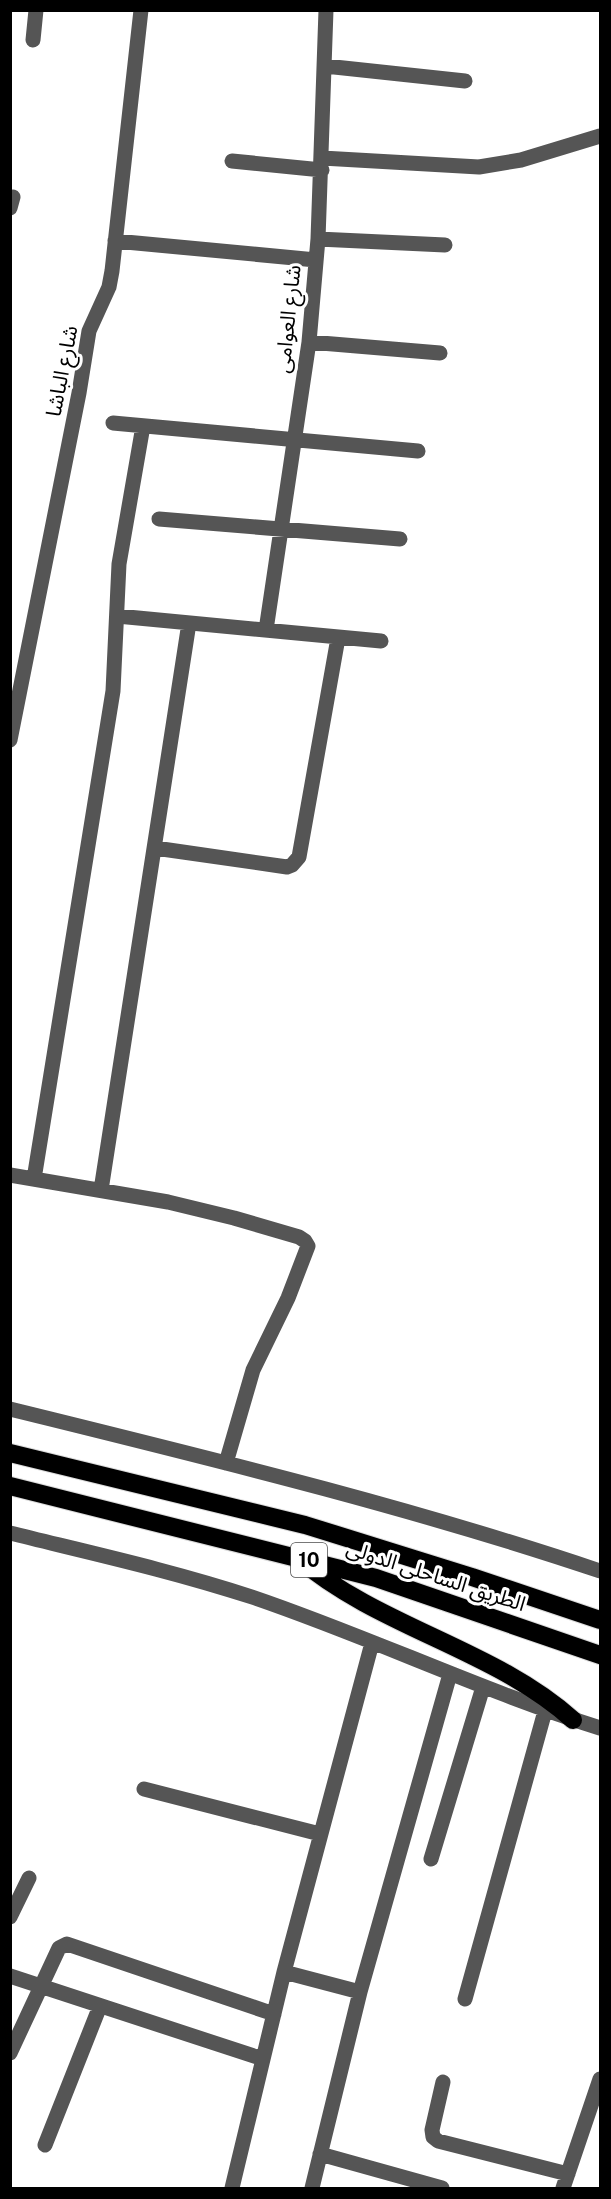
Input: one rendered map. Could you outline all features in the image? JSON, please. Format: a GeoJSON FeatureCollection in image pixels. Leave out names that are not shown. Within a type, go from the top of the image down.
{"type":"FeatureCollection","features":[{"type":"Feature","properties":{"kind":"highway","name":"الطريق الساحلى الدولى"},"geometry":{"type":"LineString","coordinates":[[10,1453],[305,1525],[600,1620]]}},
{"type":"Feature","properties":{"kind":"highway","name":"الطريق الساحلى الدولى"},"geometry":{"type":"LineString","coordinates":[[10,1486],[296,1556],[408,1588],[600,1654]]}},
{"type":"Feature","properties":{"kind":"highway"},"geometry":{"type":"LineString","coordinates":[[296,1556],[341,1591],[518,1681],[556,1705],[573,1720]]}},
{"type":"Feature","properties":{"kind":"street"},"geometry":{"type":"LineString","coordinates":[[33,40],[36,10]]}},
{"type":"Feature","properties":{"kind":"street","name":"شارع الباشا"},"geometry":{"type":"LineString","coordinates":[[10,740],[79,393],[89,331],[109,287],[112,271],[141,10]]}},
{"type":"Feature","properties":{"kind":"street","name":"شارع العوامى"},"geometry":{"type":"LineString","coordinates":[[266,630],[309,342],[322,164],[326,10]]}},
{"type":"Feature","properties":{"kind":"street"},"geometry":{"type":"LineString","coordinates":[[325,66],[465,81]]}},
{"type":"Feature","properties":{"kind":"street"},"geometry":{"type":"LineString","coordinates":[[232,161],[479,167],[521,160],[600,136]]}},
{"type":"Feature","properties":{"kind":"street"},"geometry":{"type":"LineString","coordinates":[[318,239],[444,245]]}},
{"type":"Feature","properties":{"kind":"street"},"geometry":{"type":"LineString","coordinates":[[115,241],[316,260]]}},
{"type":"Feature","properties":{"kind":"street"},"geometry":{"type":"LineString","coordinates":[[309,342],[440,353]]}},
{"type":"Feature","properties":{"kind":"street"},"geometry":{"type":"LineString","coordinates":[[113,423],[418,451]]}},
{"type":"Feature","properties":{"kind":"street"},"geometry":{"type":"LineString","coordinates":[[34,1179],[113,691],[119,564],[143,426]]}},
{"type":"Feature","properties":{"kind":"street"},"geometry":{"type":"LineString","coordinates":[[159,519],[400,539]]}},
{"type":"Feature","properties":{"kind":"street"},"geometry":{"type":"LineString","coordinates":[[117,616],[381,641]]}},
{"type":"Feature","properties":{"kind":"street"},"geometry":{"type":"LineString","coordinates":[[101,1190],[189,623]]}},
{"type":"Feature","properties":{"kind":"street"},"geometry":{"type":"LineString","coordinates":[[155,848],[287,867],[296,862],[299,857],[338,638]]}},
{"type":"Feature","properties":{"kind":"street"},"geometry":{"type":"LineString","coordinates":[[10,1175],[168,1202],[234,1218],[305,1240],[308,1246],[298,1275],[253,1370],[226,1463]]}},
{"type":"Feature","properties":{"kind":"street"},"geometry":{"type":"LineString","coordinates":[[10,1409],[226,1463],[466,1529],[600,1571]]}},
{"type":"Feature","properties":{"kind":"street"},"geometry":{"type":"LineString","coordinates":[[10,1533],[189,1578],[312,1619],[545,1711],[600,1728]]}},
{"type":"Feature","properties":{"kind":"street"},"geometry":{"type":"LineString","coordinates":[[232,2188],[284,1972],[372,1643]]}},
{"type":"Feature","properties":{"kind":"street"},"geometry":{"type":"LineString","coordinates":[[312,2188],[360,1992],[450,1674]]}},
{"type":"Feature","properties":{"kind":"street"},"geometry":{"type":"LineString","coordinates":[[432,1859],[483,1687]]}},
{"type":"Feature","properties":{"kind":"street"},"geometry":{"type":"LineString","coordinates":[[465,1999],[545,1711]]}},
{"type":"Feature","properties":{"kind":"street"},"geometry":{"type":"LineString","coordinates":[[144,1789],[320,1834]]}},
{"type":"Feature","properties":{"kind":"street"},"geometry":{"type":"LineString","coordinates":[[10,1917],[29,1878]]}},
{"type":"Feature","properties":{"kind":"street"},"geometry":{"type":"LineString","coordinates":[[10,2053],[59,1948],[67,1944],[274,2014]]}},
{"type":"Feature","properties":{"kind":"street"},"geometry":{"type":"LineString","coordinates":[[284,1972],[360,1992]]}},
{"type":"Feature","properties":{"kind":"street"},"geometry":{"type":"LineString","coordinates":[[10,1976],[263,2059]]}},
{"type":"Feature","properties":{"kind":"street"},"geometry":{"type":"LineString","coordinates":[[45,2145],[100,2006]]}},
{"type":"Feature","properties":{"kind":"street"},"geometry":{"type":"LineString","coordinates":[[443,2082],[432,2130],[433,2137],[438,2141],[565,2181],[600,2079]]}},
{"type":"Feature","properties":{"kind":"street"},"geometry":{"type":"LineString","coordinates":[[320,2154],[442,2188]]}}]}
